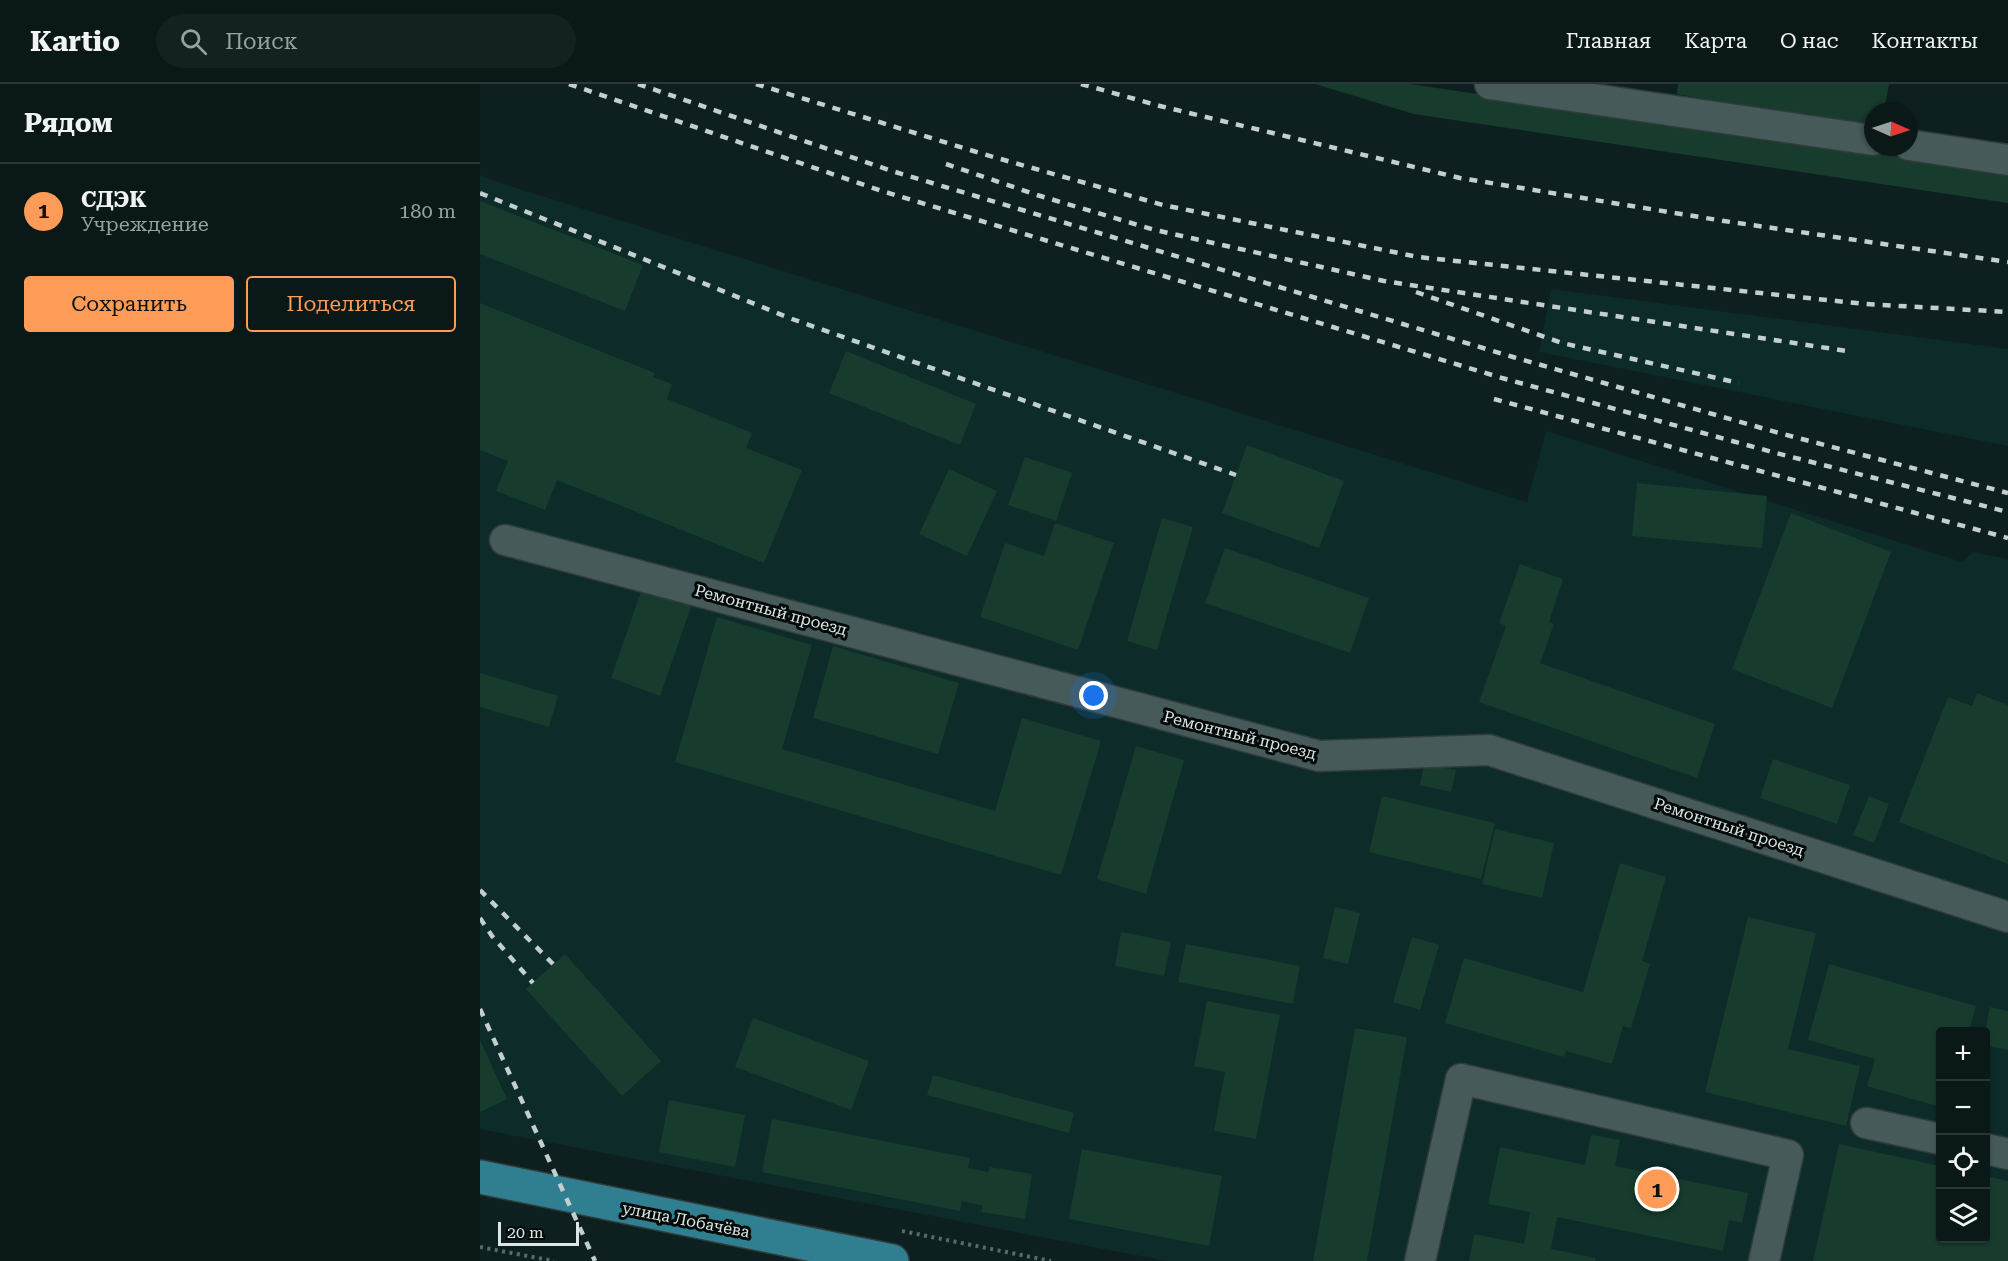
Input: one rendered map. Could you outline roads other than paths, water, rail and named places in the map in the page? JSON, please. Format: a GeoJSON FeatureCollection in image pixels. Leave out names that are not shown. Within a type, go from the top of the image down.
{"type":"FeatureCollection","features":[{"type":"Feature","properties":{"kind":"main road","name":"улица Лобачёва"},"geometry":{"type":"LineString","coordinates":[[480,1177],[892,1261]]}},
{"type":"Feature","properties":{"kind":"lane"},"geometry":{"type":"LineString","coordinates":[[1490,84],[1864,139]]}},
{"type":"Feature","properties":{"kind":"lane"},"geometry":{"type":"LineString","coordinates":[[1918,147],[2008,160]]}},
{"type":"Feature","properties":{"kind":"lane","name":"Ремонтный проезд"},"geometry":{"type":"LineString","coordinates":[[505,540],[1319,756],[1489,750],[2008,917]]}},
{"type":"Feature","properties":{"kind":"lane"},"geometry":{"type":"LineString","coordinates":[[1419,1261],[1461,1079],[1788,1155],[1764,1261]]}},
{"type":"Feature","properties":{"kind":"lane"},"geometry":{"type":"LineString","coordinates":[[1866,1122],[1936,1138]]}},
{"type":"Feature","properties":{"kind":"lane"},"geometry":{"type":"LineString","coordinates":[[1990,1150],[2008,1154]]}},
{"type":"Feature","properties":{"kind":"railway"},"geometry":{"type":"LineString","coordinates":[[569,84],[882,191],[1502,378],[1776,453],[2008,512]]}},
{"type":"Feature","properties":{"kind":"railway"},"geometry":{"type":"LineString","coordinates":[[638,84],[892,171],[1513,357],[1779,433],[2008,493]]}},
{"type":"Feature","properties":{"kind":"railway"},"geometry":{"type":"LineString","coordinates":[[756,84],[983,154],[1163,205],[1418,257],[1865,304],[2008,312]]}},
{"type":"Feature","properties":{"kind":"railway"},"geometry":{"type":"LineString","coordinates":[[1081,84],[1160,106],[1460,178],[1724,221],[2008,262]]}},
{"type":"Feature","properties":{"kind":"railway"},"geometry":{"type":"LineString","coordinates":[[946,164],[1037,195],[1155,230],[1384,281],[1847,351]]}},
{"type":"Feature","properties":{"kind":"railway"},"geometry":{"type":"LineString","coordinates":[[480,193],[792,319],[1236,475]]}},
{"type":"Feature","properties":{"kind":"railway"},"geometry":{"type":"LineString","coordinates":[[1416,292],[1562,343],[1739,383]]}},
{"type":"Feature","properties":{"kind":"railway"},"geometry":{"type":"LineString","coordinates":[[1494,399],[2008,538]]}},
{"type":"Feature","properties":{"kind":"railway"},"geometry":{"type":"LineString","coordinates":[[480,890],[554,965]]}},
{"type":"Feature","properties":{"kind":"railway"},"geometry":{"type":"LineString","coordinates":[[480,918],[492,936],[533,983]]}},
{"type":"Feature","properties":{"kind":"railway"},"geometry":{"type":"LineString","coordinates":[[480,1009],[595,1261]]}},
{"type":"Feature","properties":{"kind":"place","name":"СДЭК"},"geometry":{"type":"Point","coordinates":[1657,1189]}}]}
